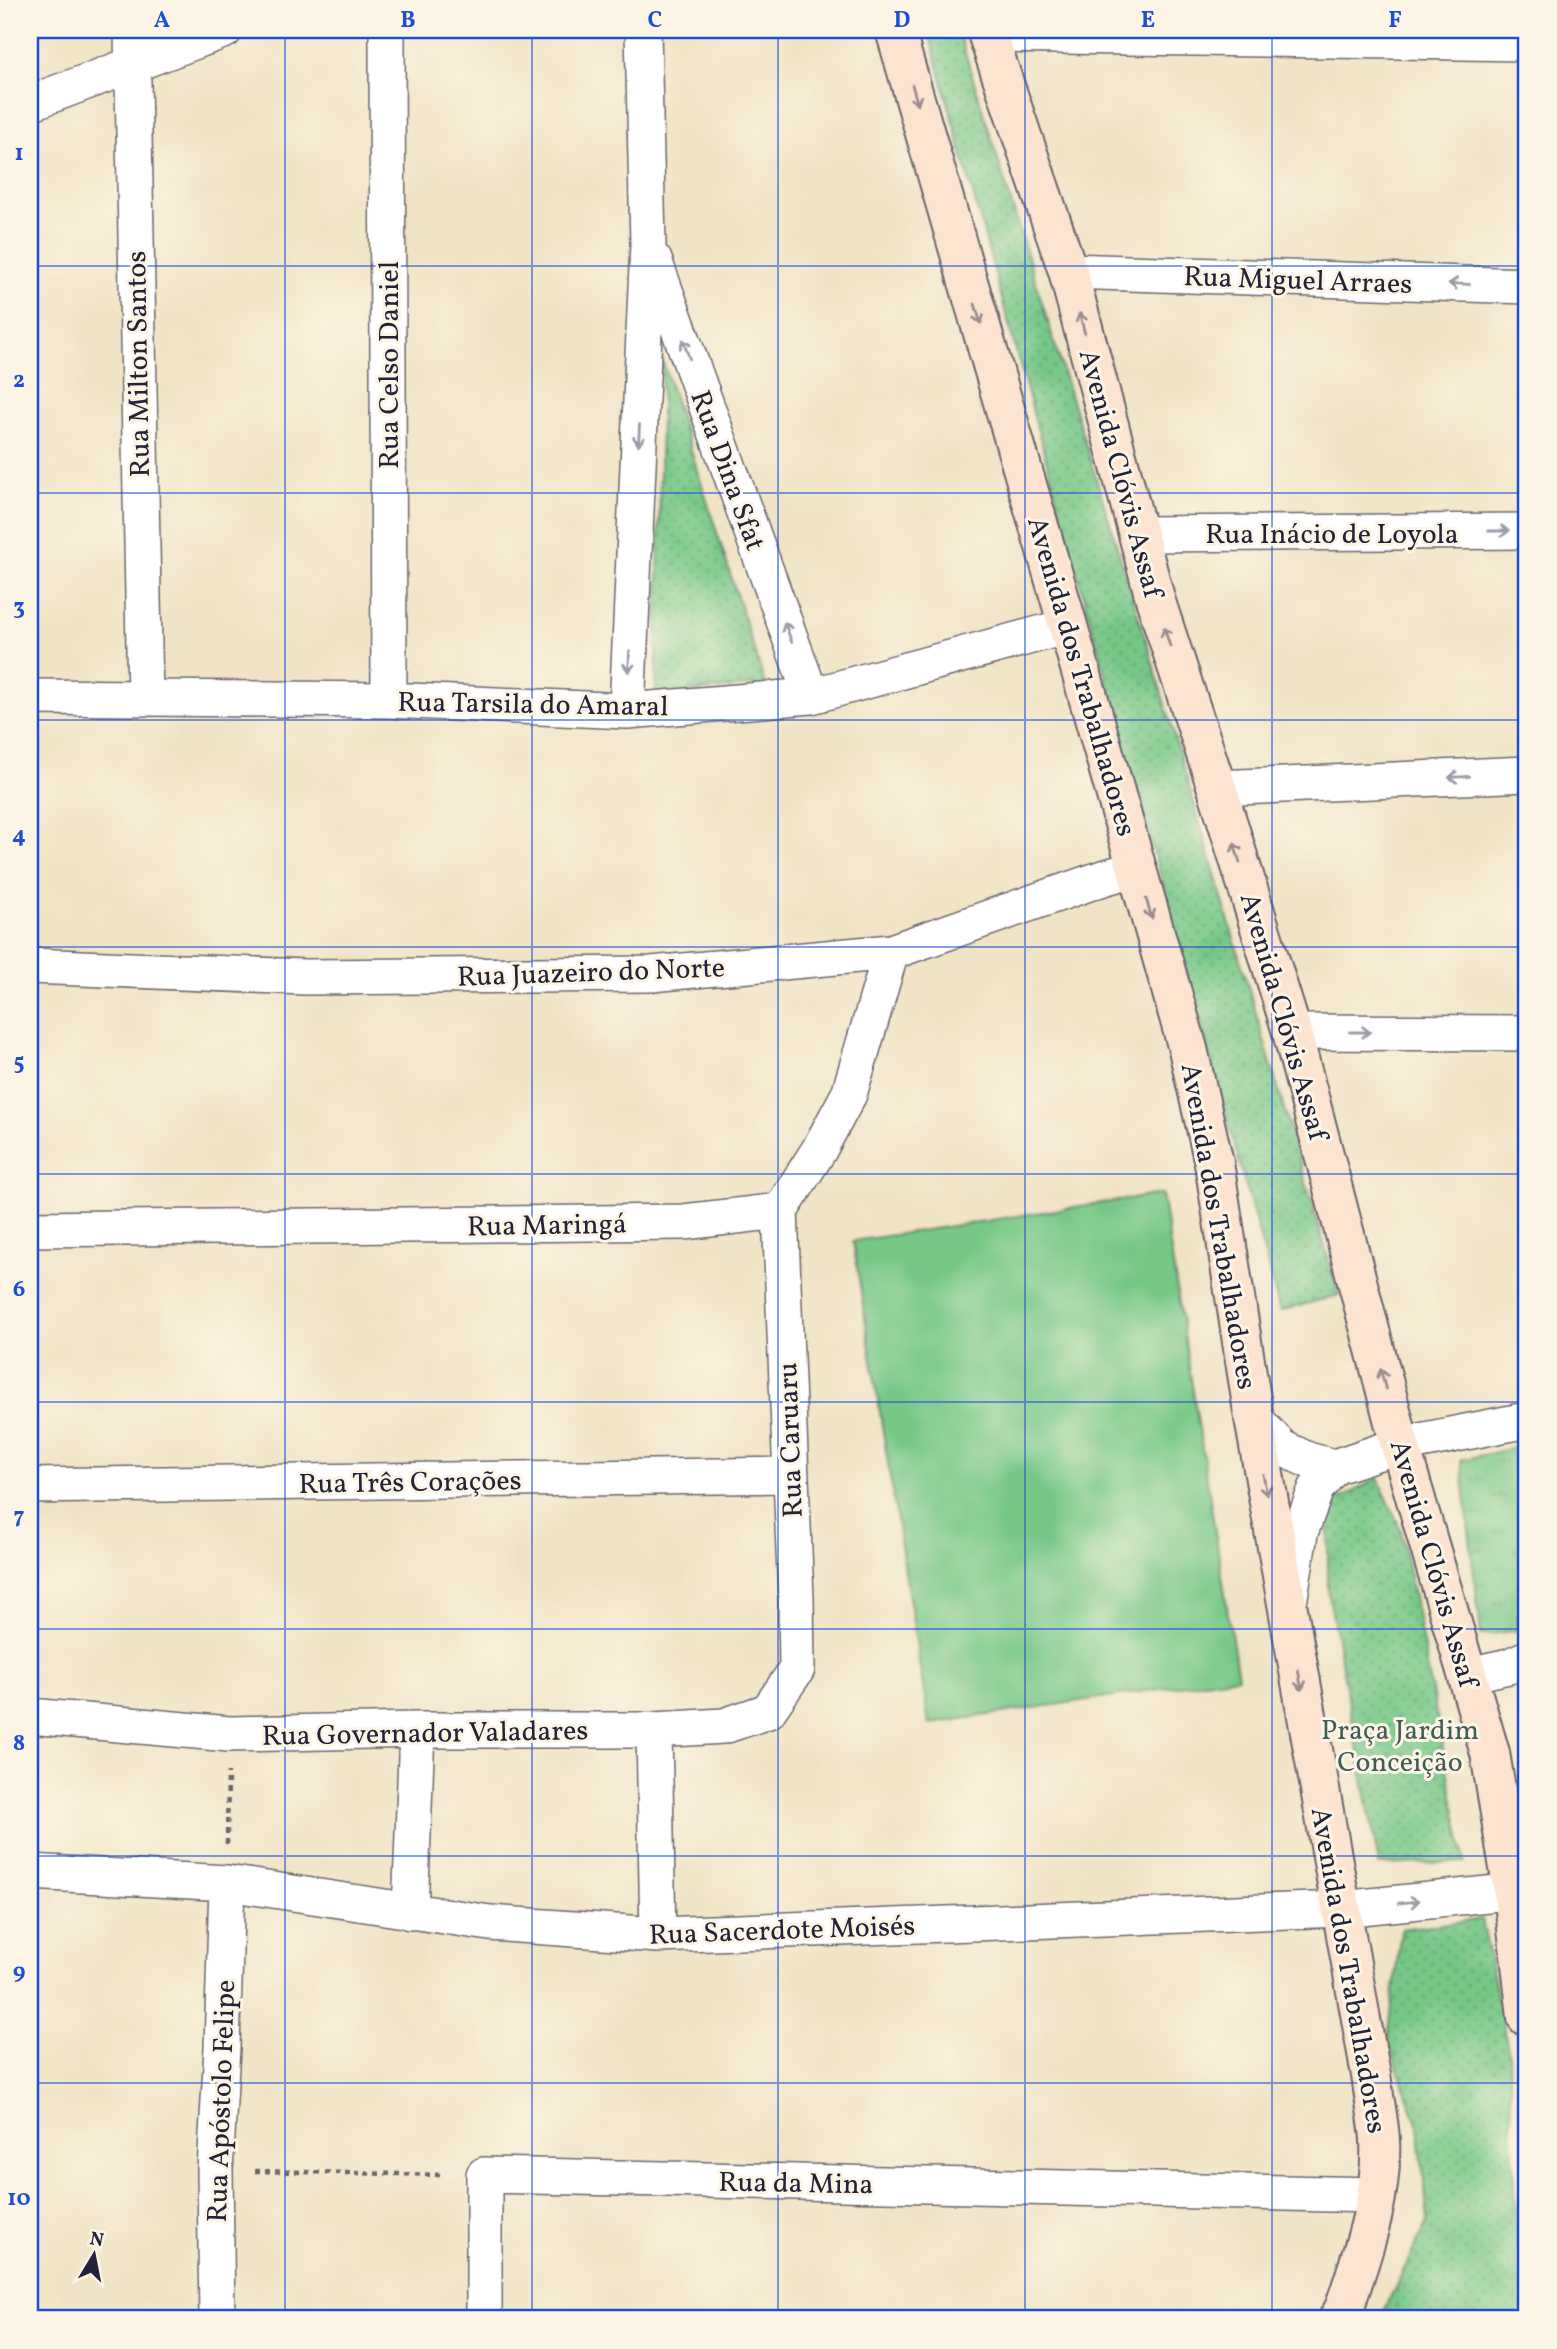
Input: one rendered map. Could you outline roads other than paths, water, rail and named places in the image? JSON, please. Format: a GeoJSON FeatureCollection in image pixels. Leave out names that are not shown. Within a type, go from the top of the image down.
{"type":"FeatureCollection","features":[{"type":"Feature","properties":{"kind":"street","name":"Rua Milton Santos"},"geometry":{"type":"LineString","coordinates":[[132,30],[145,698]]}},
{"type":"Feature","properties":{"kind":"street"},"geometry":{"type":"LineString","coordinates":[[30,103],[225,30]]}},
{"type":"Feature","properties":{"kind":"street","name":"Rua Celso Daniel"},"geometry":{"type":"LineString","coordinates":[[387,30],[389,700]]}},
{"type":"Feature","properties":{"kind":"street","name":"Rua Dina Sfat"},"geometry":{"type":"LineString","coordinates":[[627,711],[648,244],[643,30]]}},
{"type":"Feature","properties":{"kind":"street","name":"Avenida dos Trabalhadores"},"geometry":{"type":"LineString","coordinates":[[895,30],[1138,868],[1188,1049],[1214,1163],[1254,1418],[1380,2141],[1377,2194],[1370,2231],[1338,2319]]}},
{"type":"Feature","properties":{"kind":"street"},"geometry":{"type":"LineString","coordinates":[[987,32],[1527,43]]}},
{"type":"Feature","properties":{"kind":"street","name":"Avenida Clóvis Assaf"},"geometry":{"type":"LineString","coordinates":[[987,32],[1068,271],[1156,602],[1292,1032],[1400,1445],[1490,1753],[1522,1881],[1527,2017]]}},
{"type":"Feature","properties":{"kind":"street","name":"Rua Dina Sfat"},"geometry":{"type":"LineString","coordinates":[[648,244],[811,696]]}},
{"type":"Feature","properties":{"kind":"street","name":"Rua Miguel Arraes"},"geometry":{"type":"LineString","coordinates":[[1068,271],[1527,286]]}},
{"type":"Feature","properties":{"kind":"street","name":"Rua Inácio de Loyola"},"geometry":{"type":"LineString","coordinates":[[1136,534],[1527,531]]}},
{"type":"Feature","properties":{"kind":"street","name":"Rua Tarsila do Amaral"},"geometry":{"type":"LineString","coordinates":[[30,697],[389,700],[627,711],[811,696],[1068,626]]}},
{"type":"Feature","properties":{"kind":"street"},"geometry":{"type":"LineString","coordinates":[[1217,788],[1527,774]]}},
{"type":"Feature","properties":{"kind":"street","name":"Rua Juazeiro do Norte"},"geometry":{"type":"LineString","coordinates":[[30,966],[305,977],[650,974],[891,952],[1138,868]]}},
{"type":"Feature","properties":{"kind":"street"},"geometry":{"type":"LineString","coordinates":[[780,1211],[819,1150],[849,1094],[891,952]]}},
{"type":"Feature","properties":{"kind":"street"},"geometry":{"type":"LineString","coordinates":[[1292,1032],[1527,1033]]}},
{"type":"Feature","properties":{"kind":"street","name":"Rua Maringá"},"geometry":{"type":"LineString","coordinates":[[30,1229],[671,1222],[780,1211]]}},
{"type":"Feature","properties":{"kind":"street","name":"Rua Caruaru"},"geometry":{"type":"LineString","coordinates":[[780,1211],[797,1669]]}},
{"type":"Feature","properties":{"kind":"street"},"geometry":{"type":"LineString","coordinates":[[1254,1418],[1282,1448],[1308,1460],[1334,1467]]}},
{"type":"Feature","properties":{"kind":"street"},"geometry":{"type":"LineString","coordinates":[[1287,1612],[1300,1533],[1316,1489],[1334,1467],[1400,1445],[1527,1420]]}},
{"type":"Feature","properties":{"kind":"street","name":"Rua Três Corações"},"geometry":{"type":"LineString","coordinates":[[30,1486],[790,1475]]}},
{"type":"Feature","properties":{"kind":"street"},"geometry":{"type":"LineString","coordinates":[[1468,1675],[1509,1666],[1527,1658]]}},
{"type":"Feature","properties":{"kind":"street","name":"Rua Governador Valadares"},"geometry":{"type":"LineString","coordinates":[[30,1716],[229,1734],[417,1730],[654,1730],[724,1726],[768,1711],[797,1669]]}},
{"type":"Feature","properties":{"kind":"street"},"geometry":{"type":"LineString","coordinates":[[410,1912],[417,1730]]}},
{"type":"Feature","properties":{"kind":"street"},"geometry":{"type":"LineString","coordinates":[[654,1730],[658,1935]]}},
{"type":"Feature","properties":{"kind":"street","name":"Rua Sacerdote Moisés"},"geometry":{"type":"LineString","coordinates":[[30,1871],[227,1883],[490,1923],[658,1935],[1341,1909],[1522,1881]]}},
{"type":"Feature","properties":{"kind":"street","name":"Rua Apóstolo Felipe"},"geometry":{"type":"LineString","coordinates":[[217,2319],[215,2170],[227,1883]]}},
{"type":"Feature","properties":{"kind":"street","name":"Rua da Mina"},"geometry":{"type":"LineString","coordinates":[[484,2319],[484,2175],[1377,2194]]}},
{"type":"Feature","properties":{"kind":"park label","name":"Praça Jardim Conceição"},"geometry":{"type":"Point","coordinates":[1400,1745]}}]}
